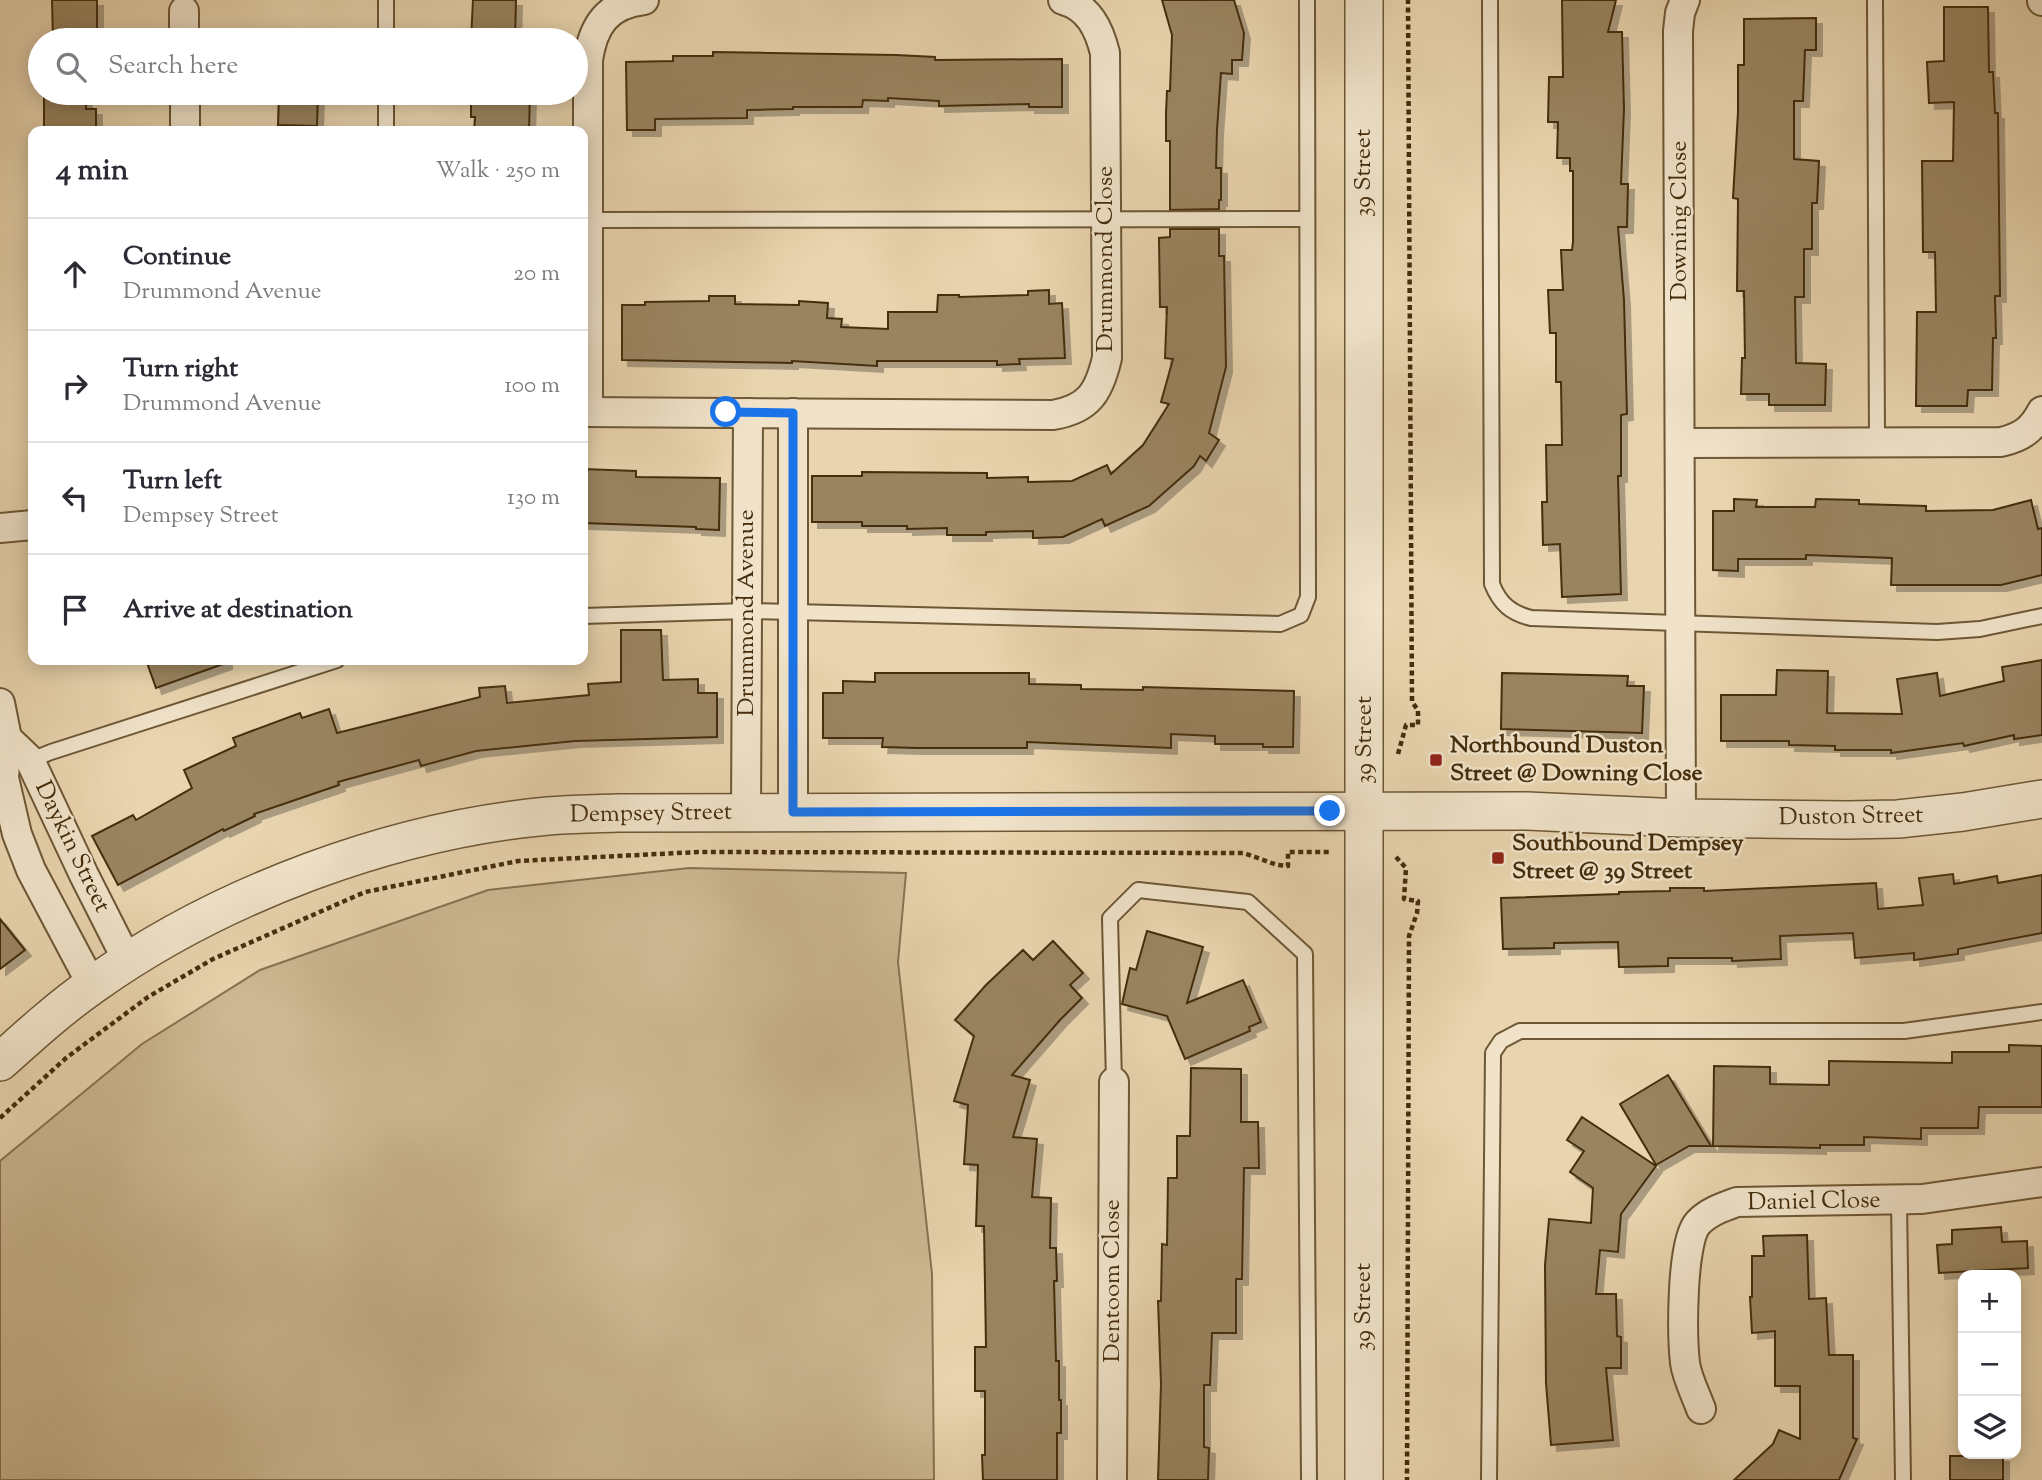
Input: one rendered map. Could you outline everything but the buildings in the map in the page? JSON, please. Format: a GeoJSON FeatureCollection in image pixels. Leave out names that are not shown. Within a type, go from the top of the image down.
{"type":"FeatureCollection","features":[{"type":"Feature","properties":{"kind":"street"},"geometry":{"type":"LineString","coordinates":[[588,220],[590,43],[596,28],[606,16],[620,6],[644,0]]}},
{"type":"Feature","properties":{"kind":"street","name":"Drummond Close"},"geometry":{"type":"LineString","coordinates":[[793,413],[1053,415],[1081,407],[1092,396],[1102,379],[1107,358],[1105,53],[1091,18],[1080,8],[1063,0]]}},
{"type":"Feature","properties":{"kind":"street","name":"39 Street"},"geometry":{"type":"LineString","coordinates":[[1364,0],[1364,1480]]}},
{"type":"Feature","properties":{"kind":"street","name":"Downing Close"},"geometry":{"type":"LineString","coordinates":[[1681,818],[1678,31],[1685,0]]}},
{"type":"Feature","properties":{"kind":"street"},"geometry":{"type":"LineString","coordinates":[[184,11],[184,28]]}},
{"type":"Feature","properties":{"kind":"street"},"geometry":{"type":"LineString","coordinates":[[185,105],[185,126]]}},
{"type":"Feature","properties":{"kind":"street"},"geometry":{"type":"LineString","coordinates":[[1681,443],[2001,442],[2026,434],[2042,411]]}},
{"type":"Feature","properties":{"kind":"street"},"geometry":{"type":"LineString","coordinates":[[588,412],[793,413]]}},
{"type":"Feature","properties":{"kind":"street","name":"Drummond Avenue"},"geometry":{"type":"LineString","coordinates":[[746,813],[748,412]]}},
{"type":"Feature","properties":{"kind":"street","name":"Drummond Avenue"},"geometry":{"type":"LineString","coordinates":[[793,413],[793,812]]}},
{"type":"Feature","properties":{"kind":"street"},"geometry":{"type":"LineString","coordinates":[[0,527],[28,525]]}},
{"type":"Feature","properties":{"kind":"street","name":"Daykin Street"},"geometry":{"type":"LineString","coordinates":[[0,703],[8,738],[2,779],[17,834],[31,870],[93,985]]}},
{"type":"Feature","properties":{"kind":"street","name":"Daykin Street"},"geometry":{"type":"LineString","coordinates":[[8,738],[30,760],[128,962]]}},
{"type":"Feature","properties":{"kind":"street","name":"Duston Street"},"geometry":{"type":"LineString","coordinates":[[1365,811],[1527,811],[1681,818],[1898,819],[2042,799]]}},
{"type":"Feature","properties":{"kind":"street","name":"Dempsey Street"},"geometry":{"type":"LineString","coordinates":[[0,1062],[93,985],[128,962],[242,899],[291,878],[402,844],[491,824],[548,816],[617,813],[1365,811]]}},
{"type":"Feature","properties":{"kind":"street","name":"Dentoom Close"},"geometry":{"type":"LineString","coordinates":[[1112,1480],[1114,1082]]}},
{"type":"Feature","properties":{"kind":"street","name":"Daniel Close"},"geometry":{"type":"LineString","coordinates":[[1701,1409],[1685,1365],[1686,1251],[1690,1236],[1698,1223],[1709,1214],[1737,1202],[1899,1201],[2042,1182]]}},
{"type":"Feature","properties":{"kind":"lane"},"geometry":{"type":"LineString","coordinates":[[386,28],[387,0]]}},
{"type":"Feature","properties":{"kind":"lane"},"geometry":{"type":"LineString","coordinates":[[588,616],[793,611],[1280,624],[1300,615],[1308,597],[1307,0]]}},
{"type":"Feature","properties":{"kind":"lane"},"geometry":{"type":"LineString","coordinates":[[1490,0],[1492,584],[1506,608],[1531,618],[1959,632],[2042,616]]}},
{"type":"Feature","properties":{"kind":"lane"},"geometry":{"type":"LineString","coordinates":[[1875,0],[1877,442]]}},
{"type":"Feature","properties":{"kind":"lane"},"geometry":{"type":"LineString","coordinates":[[386,105],[386,126]]}},
{"type":"Feature","properties":{"kind":"lane"},"geometry":{"type":"LineString","coordinates":[[588,220],[1306,219]]}},
{"type":"Feature","properties":{"kind":"lane"},"geometry":{"type":"LineString","coordinates":[[2,779],[30,760],[322,665]]}},
{"type":"Feature","properties":{"kind":"lane"},"geometry":{"type":"LineString","coordinates":[[1114,1082],[1110,918],[1138,890],[1248,902],[1305,954],[1309,1480]]}},
{"type":"Feature","properties":{"kind":"lane"},"geometry":{"type":"LineString","coordinates":[[1489,1480],[1493,1053],[1502,1041],[1520,1031],[1904,1031],[2042,1012]]}},
{"type":"Feature","properties":{"kind":"lane"},"geometry":{"type":"LineString","coordinates":[[1899,1201],[1903,1480]]}},
{"type":"Feature","properties":{"kind":"path"},"geometry":{"type":"LineString","coordinates":[[1397,757],[1406,725],[1418,725],[1418,710],[1412,702],[1408,0]]}},
{"type":"Feature","properties":{"kind":"path"},"geometry":{"type":"LineString","coordinates":[[0,1118],[107,1025],[148,997],[214,959],[365,892],[518,861],[698,852],[1244,853],[1277,865],[1288,866],[1288,852],[1329,852]]}},
{"type":"Feature","properties":{"kind":"path"},"geometry":{"type":"LineString","coordinates":[[1401,863],[1406,868],[1404,899],[1418,901],[1409,936],[1407,1480]]}},
{"type":"Feature","properties":{"kind":"shaded area"},"geometry":{"type":"Polygon","coordinates":[[[689,868],[906,873],[898,962],[932,1274],[934,1480],[0,1480],[0,1161],[142,1044],[260,970],[488,890],[689,868]]]}},
{"type":"Feature","properties":{"kind":"place","name":"Northbound Duston Street @ Downing Close"},"geometry":{"type":"Point","coordinates":[1436,760]}},
{"type":"Feature","properties":{"kind":"place","name":"Southbound Dempsey Street @ 39 Street"},"geometry":{"type":"Point","coordinates":[1498,858]}},
{"type":"Feature","properties":{"kind":"route"},"geometry":{"type":"LineString","coordinates":[[726,412],[793,413],[793,812],[1330,811]]}}]}
